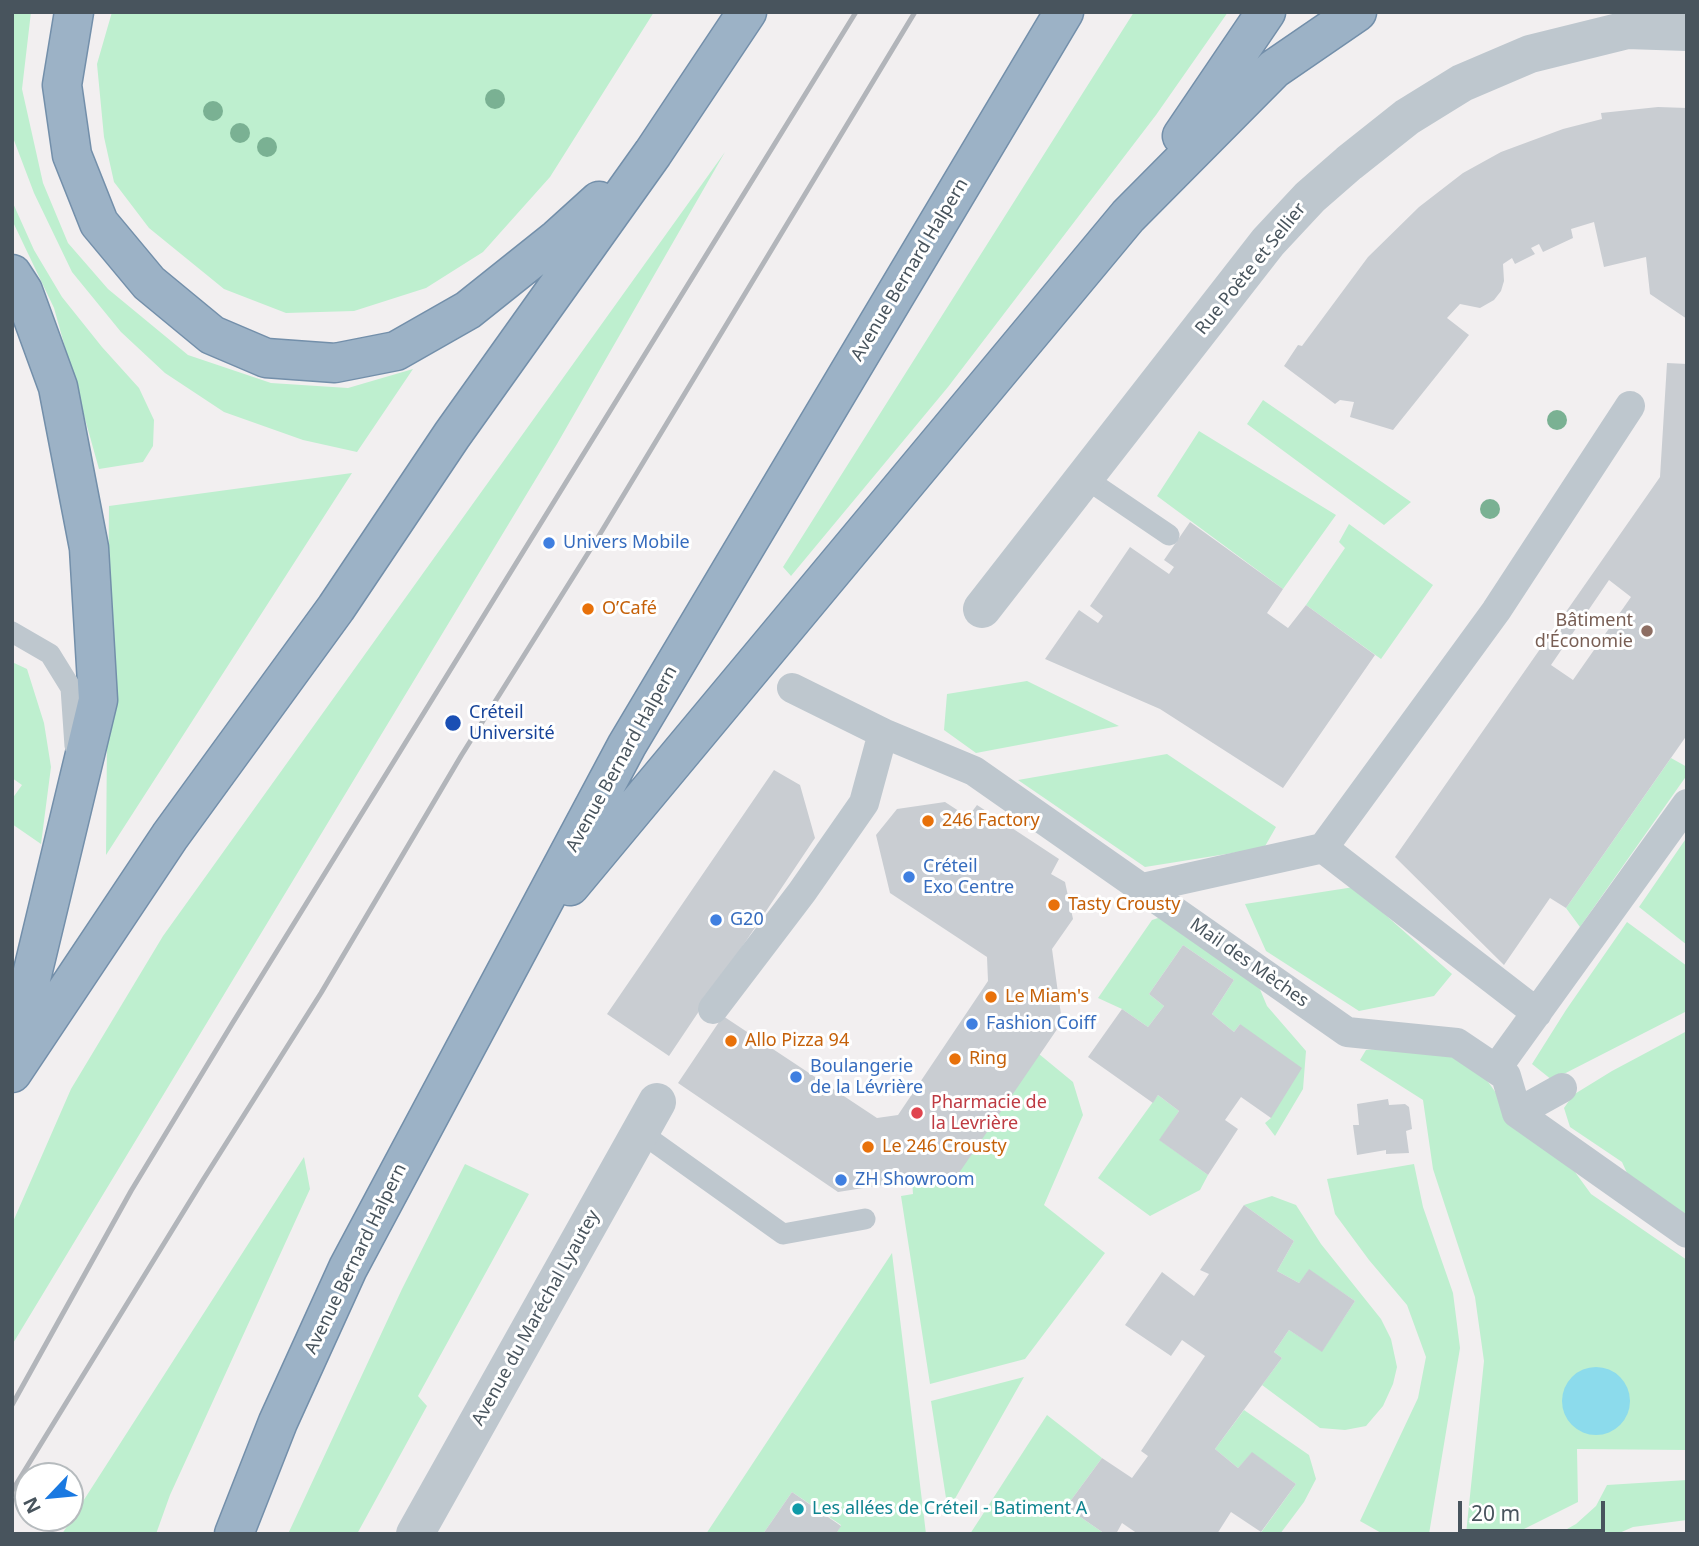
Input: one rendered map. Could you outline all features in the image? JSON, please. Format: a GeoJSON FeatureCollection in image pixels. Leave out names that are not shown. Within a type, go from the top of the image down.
{"type":"FeatureCollection","features":[{"type":"Feature","properties":{"kind":"highway"},"geometry":{"type":"LineString","coordinates":[[74,12],[62,85],[72,155],[99,223],[149,283],[212,334],[266,358],[334,363],[396,351],[468,310],[557,239],[653,153]]}},
{"type":"Feature","properties":{"kind":"highway"},"geometry":{"type":"LineString","coordinates":[[12,1073],[170,836],[336,608],[452,435],[653,153],[747,12]]}},
{"type":"Feature","properties":{"kind":"highway","name":"Avenue Bernard Halpern"},"geometry":{"type":"LineString","coordinates":[[234,1534],[278,1422],[348,1268],[627,745],[1064,12]]}},
{"type":"Feature","properties":{"kind":"highway"},"geometry":{"type":"LineString","coordinates":[[1128,216],[1266,12]]}},
{"type":"Feature","properties":{"kind":"highway"},"geometry":{"type":"LineString","coordinates":[[519,946],[1128,216],[1274,69],[1357,12]]}},
{"type":"Feature","properties":{"kind":"highway"},"geometry":{"type":"LineString","coordinates":[[12,274],[23,291],[58,387],[89,548],[98,701],[12,1058]]}},
{"type":"Feature","properties":{"kind":"street","name":"Rue Poète et Sellier"},"geometry":{"type":"LineString","coordinates":[[982,609],[1268,242],[1329,180],[1407,117],[1462,83],[1530,54],[1627,30],[1687,32]]}},
{"type":"Feature","properties":{"kind":"street"},"geometry":{"type":"LineString","coordinates":[[1143,888],[1323,848],[1496,611],[1630,406]]}},
{"type":"Feature","properties":{"kind":"street","name":"Mail des Mèches"},"geometry":{"type":"LineString","coordinates":[[792,688],[883,733],[974,771],[1347,1032],[1457,1042],[1506,1076],[1517,1113]]}},
{"type":"Feature","properties":{"kind":"street"},"geometry":{"type":"LineString","coordinates":[[713,1009],[802,892],[864,803],[883,733]]}},
{"type":"Feature","properties":{"kind":"street"},"geometry":{"type":"LineString","coordinates":[[1496,1069],[1687,804]]}},
{"type":"Feature","properties":{"kind":"street"},"geometry":{"type":"LineString","coordinates":[[1323,848],[1537,1013]]}},
{"type":"Feature","properties":{"kind":"street"},"geometry":{"type":"LineString","coordinates":[[1562,1088],[1517,1113],[1687,1233]]}},
{"type":"Feature","properties":{"kind":"street","name":"Avenue du Maréchal Lyautey"},"geometry":{"type":"LineString","coordinates":[[415,1534],[648,1117]]}},
{"type":"Feature","properties":{"kind":"lane"},"geometry":{"type":"LineString","coordinates":[[1085,478],[1169,535]]}},
{"type":"Feature","properties":{"kind":"lane"},"geometry":{"type":"LineString","coordinates":[[12,632],[50,654],[71,688],[78,788]]}},
{"type":"Feature","properties":{"kind":"lane"},"geometry":{"type":"LineString","coordinates":[[648,1117],[783,1234],[865,1219]]}},
{"type":"Feature","properties":{"kind":"green space"},"geometry":{"type":"Polygon","coordinates":[[[12,12],[31,12],[22,89],[43,183],[68,243],[108,289],[188,355],[271,383],[348,388],[413,369],[357,452],[303,440],[224,412],[165,373],[121,332],[72,272],[34,193],[12,135],[12,12]]]}},
{"type":"Feature","properties":{"kind":"green space"},"geometry":{"type":"Polygon","coordinates":[[[112,12],[654,12],[550,177],[483,252],[426,288],[354,311],[286,313],[224,289],[149,228],[114,182],[104,137],[97,64],[112,12]]]}},
{"type":"Feature","properties":{"kind":"green space"},"geometry":{"type":"Polygon","coordinates":[[[1134,12],[1228,12],[1156,115],[948,387],[791,576],[783,567],[1134,12]]]}},
{"type":"Feature","properties":{"kind":"green space"},"geometry":{"type":"Polygon","coordinates":[[[725,152],[557,444],[12,1345],[12,1224],[71,1089],[163,936],[725,152]]]}},
{"type":"Feature","properties":{"kind":"green space"},"geometry":{"type":"Polygon","coordinates":[[[12,201],[34,250],[62,297],[139,388],[154,420],[153,446],[143,462],[99,469],[54,308],[12,220],[12,201]]]}},
{"type":"Feature","properties":{"kind":"green space"},"geometry":{"type":"Polygon","coordinates":[[[1263,400],[1411,502],[1384,525],[1247,424],[1263,400]]]}},
{"type":"Feature","properties":{"kind":"green space"},"geometry":{"type":"Polygon","coordinates":[[[1199,431],[1336,515],[1283,589],[1157,496],[1199,431]]]}},
{"type":"Feature","properties":{"kind":"green space"},"geometry":{"type":"Polygon","coordinates":[[[352,473],[106,855],[109,506],[352,473]]]}},
{"type":"Feature","properties":{"kind":"green space"},"geometry":{"type":"Polygon","coordinates":[[[1349,524],[1433,585],[1381,659],[1306,605],[1345,548],[1339,542],[1349,524]]]}},
{"type":"Feature","properties":{"kind":"green space"},"geometry":{"type":"Polygon","coordinates":[[[12,662],[27,669],[44,723],[51,767],[41,844],[12,824],[12,799],[22,785],[12,778],[12,662]]]}},
{"type":"Feature","properties":{"kind":"green space"},"geometry":{"type":"Polygon","coordinates":[[[1027,681],[1119,726],[976,753],[944,730],[947,694],[1027,681]]]}},
{"type":"Feature","properties":{"kind":"green space"},"geometry":{"type":"Polygon","coordinates":[[[1167,754],[1276,827],[1264,848],[1145,867],[1018,780],[1167,754]]]}},
{"type":"Feature","properties":{"kind":"green space"},"geometry":{"type":"Polygon","coordinates":[[[1671,758],[1687,767],[1687,775],[1580,927],[1566,908],[1671,758]]]}},
{"type":"Feature","properties":{"kind":"green space"},"geometry":{"type":"Polygon","coordinates":[[[1687,837],[1687,945],[1639,907],[1687,837]]]}},
{"type":"Feature","properties":{"kind":"green space"},"geometry":{"type":"Polygon","coordinates":[[[1354,887],[1452,974],[1434,996],[1359,1011],[1266,951],[1245,904],[1354,887]]]}},
{"type":"Feature","properties":{"kind":"green space"},"geometry":{"type":"Polygon","coordinates":[[[1173,913],[1251,968],[1267,1006],[1306,1051],[1303,1089],[1275,1136],[1265,1123],[1271,1118],[1240,1024],[1234,1032],[1212,1014],[1234,980],[1183,945],[1149,994],[1164,1006],[1148,1027],[1122,1009],[1098,998],[1152,920],[1173,913]]]}},
{"type":"Feature","properties":{"kind":"green space"},"geometry":{"type":"Polygon","coordinates":[[[1627,922],[1687,966],[1687,1011],[1552,1080],[1532,1064],[1627,922]]]}},
{"type":"Feature","properties":{"kind":"green space"},"geometry":{"type":"Polygon","coordinates":[[[1687,1031],[1687,1221],[1632,1184],[1622,1162],[1570,1127],[1564,1108],[1573,1095],[1687,1031]]]}},
{"type":"Feature","properties":{"kind":"green space"},"geometry":{"type":"Polygon","coordinates":[[[1407,1046],[1449,1052],[1481,1072],[1504,1104],[1512,1124],[1575,1172],[1591,1194],[1687,1260],[1687,1450],[1577,1449],[1578,1502],[1514,1534],[1466,1534],[1484,1361],[1475,1297],[1433,1169],[1423,1100],[1360,1060],[1366,1050],[1407,1046]]]}},
{"type":"Feature","properties":{"kind":"green space"},"geometry":{"type":"Polygon","coordinates":[[[1039,1054],[1073,1082],[1083,1115],[1044,1205],[1105,1253],[1025,1359],[930,1384],[901,1196],[913,1194],[912,1180],[1039,1054]]]}},
{"type":"Feature","properties":{"kind":"green space"},"geometry":{"type":"Polygon","coordinates":[[[1158,1095],[1179,1111],[1160,1140],[1208,1175],[1200,1190],[1150,1216],[1098,1178],[1158,1095]]]}},
{"type":"Feature","properties":{"kind":"green space"},"geometry":{"type":"Polygon","coordinates":[[[304,1157],[310,1189],[170,1495],[156,1534],[62,1534],[84,1532],[84,1500],[304,1157]]]}},
{"type":"Feature","properties":{"kind":"green space"},"geometry":{"type":"Polygon","coordinates":[[[465,1164],[529,1194],[418,1396],[427,1406],[357,1534],[288,1534],[402,1289],[465,1164]]]}},
{"type":"Feature","properties":{"kind":"green space"},"geometry":{"type":"Polygon","coordinates":[[[1414,1164],[1423,1207],[1453,1293],[1460,1348],[1429,1534],[1383,1534],[1360,1521],[1418,1398],[1426,1357],[1407,1305],[1335,1214],[1327,1179],[1414,1164]]]}},
{"type":"Feature","properties":{"kind":"green space"},"geometry":{"type":"Polygon","coordinates":[[[1272,1196],[1296,1205],[1321,1244],[1381,1319],[1391,1339],[1397,1367],[1393,1384],[1383,1406],[1366,1426],[1345,1430],[1320,1428],[1262,1385],[1282,1358],[1274,1352],[1289,1330],[1322,1351],[1355,1301],[1309,1270],[1299,1283],[1277,1271],[1294,1241],[1244,1205],[1272,1196]]]}},
{"type":"Feature","properties":{"kind":"green space"},"geometry":{"type":"Polygon","coordinates":[[[892,1253],[926,1534],[836,1534],[841,1525],[792,1492],[763,1534],[706,1534],[892,1253]]]}},
{"type":"Feature","properties":{"kind":"green space"},"geometry":{"type":"Polygon","coordinates":[[[1024,1377],[948,1511],[931,1401],[1024,1377]]]}},
{"type":"Feature","properties":{"kind":"green space"},"geometry":{"type":"Polygon","coordinates":[[[1244,1410],[1309,1455],[1316,1479],[1304,1502],[1280,1534],[1260,1534],[1296,1484],[1252,1453],[1238,1468],[1215,1449],[1244,1410]]]}},
{"type":"Feature","properties":{"kind":"green space"},"geometry":{"type":"Polygon","coordinates":[[[1047,1415],[1102,1458],[1066,1507],[1105,1534],[970,1534],[1047,1415]]]}},
{"type":"Feature","properties":{"kind":"green space"},"geometry":{"type":"Polygon","coordinates":[[[1687,1480],[1687,1520],[1633,1527],[1617,1534],[1558,1534],[1576,1524],[1596,1506],[1607,1485],[1687,1480]]]}},
{"type":"Feature","properties":{"kind":"water"},"geometry":{"type":"Polygon","coordinates":[[[1596,1367],[1609,1370],[1620,1377],[1627,1388],[1630,1401],[1627,1414],[1620,1425],[1609,1432],[1596,1435],[1583,1432],[1572,1425],[1565,1414],[1562,1401],[1565,1388],[1572,1377],[1583,1370],[1596,1367]]]}},
{"type":"Feature","properties":{"kind":"building"},"geometry":{"type":"Polygon","coordinates":[[[1658,107],[1687,108],[1687,319],[1650,294],[1646,257],[1604,267],[1594,222],[1571,229],[1573,238],[1543,252],[1539,244],[1531,248],[1535,254],[1515,264],[1512,258],[1503,264],[1504,281],[1494,300],[1480,308],[1460,304],[1447,318],[1469,335],[1393,430],[1350,417],[1354,402],[1340,400],[1335,404],[1284,366],[1368,257],[1419,207],[1463,173],[1501,152],[1563,129],[1602,119],[1601,113],[1658,107]]]}},
{"type":"Feature","properties":{"kind":"building","name":"Bâtiment d'Économie"},"geometry":{"type":"Polygon","coordinates":[[[1667,363],[1687,364],[1687,735],[1566,908],[1550,898],[1504,965],[1395,857],[1660,477],[1667,363]],[[1609,580],[1551,665],[1573,680],[1631,597],[1609,580]]]}},
{"type":"Feature","properties":{"kind":"building"},"geometry":{"type":"Polygon","coordinates":[[[1190,522],[1283,589],[1267,613],[1288,628],[1306,605],[1375,655],[1283,788],[1160,709],[1045,659],[1079,610],[1098,623],[1103,616],[1090,606],[1130,547],[1169,574],[1174,567],[1164,560],[1190,522]]]}},
{"type":"Feature","properties":{"kind":"building","name":"G20"},"geometry":{"type":"Polygon","coordinates":[[[774,770],[800,785],[815,838],[669,1056],[607,1014],[774,770]]]}},
{"type":"Feature","properties":{"kind":"building"},"geometry":{"type":"Polygon","coordinates":[[[945,802],[968,817],[977,805],[1059,859],[1051,874],[1065,882],[1073,919],[1052,949],[1062,1022],[959,1173],[838,1192],[678,1083],[723,1016],[877,1118],[898,1115],[988,981],[987,957],[890,893],[876,835],[897,809],[945,802]]]}},
{"type":"Feature","properties":{"kind":"building"},"geometry":{"type":"Polygon","coordinates":[[[1183,945],[1234,980],[1212,1014],[1234,1032],[1240,1024],[1302,1068],[1271,1118],[1241,1097],[1225,1120],[1238,1129],[1208,1175],[1159,1140],[1179,1111],[1158,1095],[1153,1103],[1088,1057],[1122,1009],[1148,1027],[1164,1006],[1149,994],[1183,945]]]}},
{"type":"Feature","properties":{"kind":"building"},"geometry":{"type":"Polygon","coordinates":[[[1388,1099],[1389,1105],[1405,1104],[1409,1107],[1412,1129],[1406,1131],[1409,1153],[1386,1154],[1386,1150],[1357,1155],[1353,1125],[1359,1125],[1357,1104],[1388,1099]]]}},
{"type":"Feature","properties":{"kind":"building"},"geometry":{"type":"Polygon","coordinates":[[[1244,1205],[1294,1241],[1277,1271],[1299,1283],[1309,1269],[1355,1301],[1322,1352],[1289,1330],[1274,1352],[1282,1358],[1215,1449],[1238,1468],[1252,1452],[1296,1484],[1261,1532],[1231,1512],[1217,1534],[1138,1534],[1122,1523],[1116,1534],[1105,1534],[1066,1507],[1102,1458],[1132,1478],[1148,1456],[1141,1451],[1205,1356],[1182,1340],[1171,1356],[1125,1325],[1162,1272],[1194,1296],[1209,1274],[1200,1270],[1244,1205]]]}},
{"type":"Feature","properties":{"kind":"building","name":"Les allées de Créteil - Batiment A"},"geometry":{"type":"Polygon","coordinates":[[[792,1492],[841,1526],[836,1534],[763,1534],[792,1492]]]}},
{"type":"Feature","properties":{"kind":"railway"},"geometry":{"type":"LineString","coordinates":[[12,1405],[131,1191],[232,1024],[856,12]]}},
{"type":"Feature","properties":{"kind":"railway"},"geometry":{"type":"LineString","coordinates":[[12,1491],[321,993],[461,756],[600,534],[915,12]]}},
{"type":"Feature","properties":{"kind":"place","name":"Univers Mobile"},"geometry":{"type":"Point","coordinates":[549,543]}},
{"type":"Feature","properties":{"kind":"place","name":"O’Café"},"geometry":{"type":"Point","coordinates":[588,609]}},
{"type":"Feature","properties":{"kind":"place","name":"Bâtiment d'Économie"},"geometry":{"type":"Point","coordinates":[1647,631]}},
{"type":"Feature","properties":{"kind":"place","name":"Créteil Université"},"geometry":{"type":"Point","coordinates":[453,723]}},
{"type":"Feature","properties":{"kind":"place","name":"246 Factory"},"geometry":{"type":"Point","coordinates":[928,821]}},
{"type":"Feature","properties":{"kind":"place","name":"Créteil Exo Centre"},"geometry":{"type":"Point","coordinates":[909,877]}},
{"type":"Feature","properties":{"kind":"place","name":"Tasty Crousty"},"geometry":{"type":"Point","coordinates":[1054,905]}},
{"type":"Feature","properties":{"kind":"place","name":"G20"},"geometry":{"type":"Point","coordinates":[716,920]}},
{"type":"Feature","properties":{"kind":"place","name":"Le Miam's"},"geometry":{"type":"Point","coordinates":[991,997]}},
{"type":"Feature","properties":{"kind":"place","name":"Fashion Coiff"},"geometry":{"type":"Point","coordinates":[972,1024]}},
{"type":"Feature","properties":{"kind":"place","name":"Allo Pizza 94"},"geometry":{"type":"Point","coordinates":[731,1041]}},
{"type":"Feature","properties":{"kind":"place","name":"Ring"},"geometry":{"type":"Point","coordinates":[955,1059]}},
{"type":"Feature","properties":{"kind":"place","name":"Boulangerie de la Lévrière"},"geometry":{"type":"Point","coordinates":[796,1077]}},
{"type":"Feature","properties":{"kind":"place","name":"Pharmacie de la Levrière"},"geometry":{"type":"Point","coordinates":[917,1113]}},
{"type":"Feature","properties":{"kind":"place","name":"Le 246 Crousty"},"geometry":{"type":"Point","coordinates":[868,1147]}},
{"type":"Feature","properties":{"kind":"place","name":"ZH Showroom"},"geometry":{"type":"Point","coordinates":[841,1180]}},
{"type":"Feature","properties":{"kind":"place","name":"Les allées de Créteil - Batiment A"},"geometry":{"type":"Point","coordinates":[798,1509]}}]}
